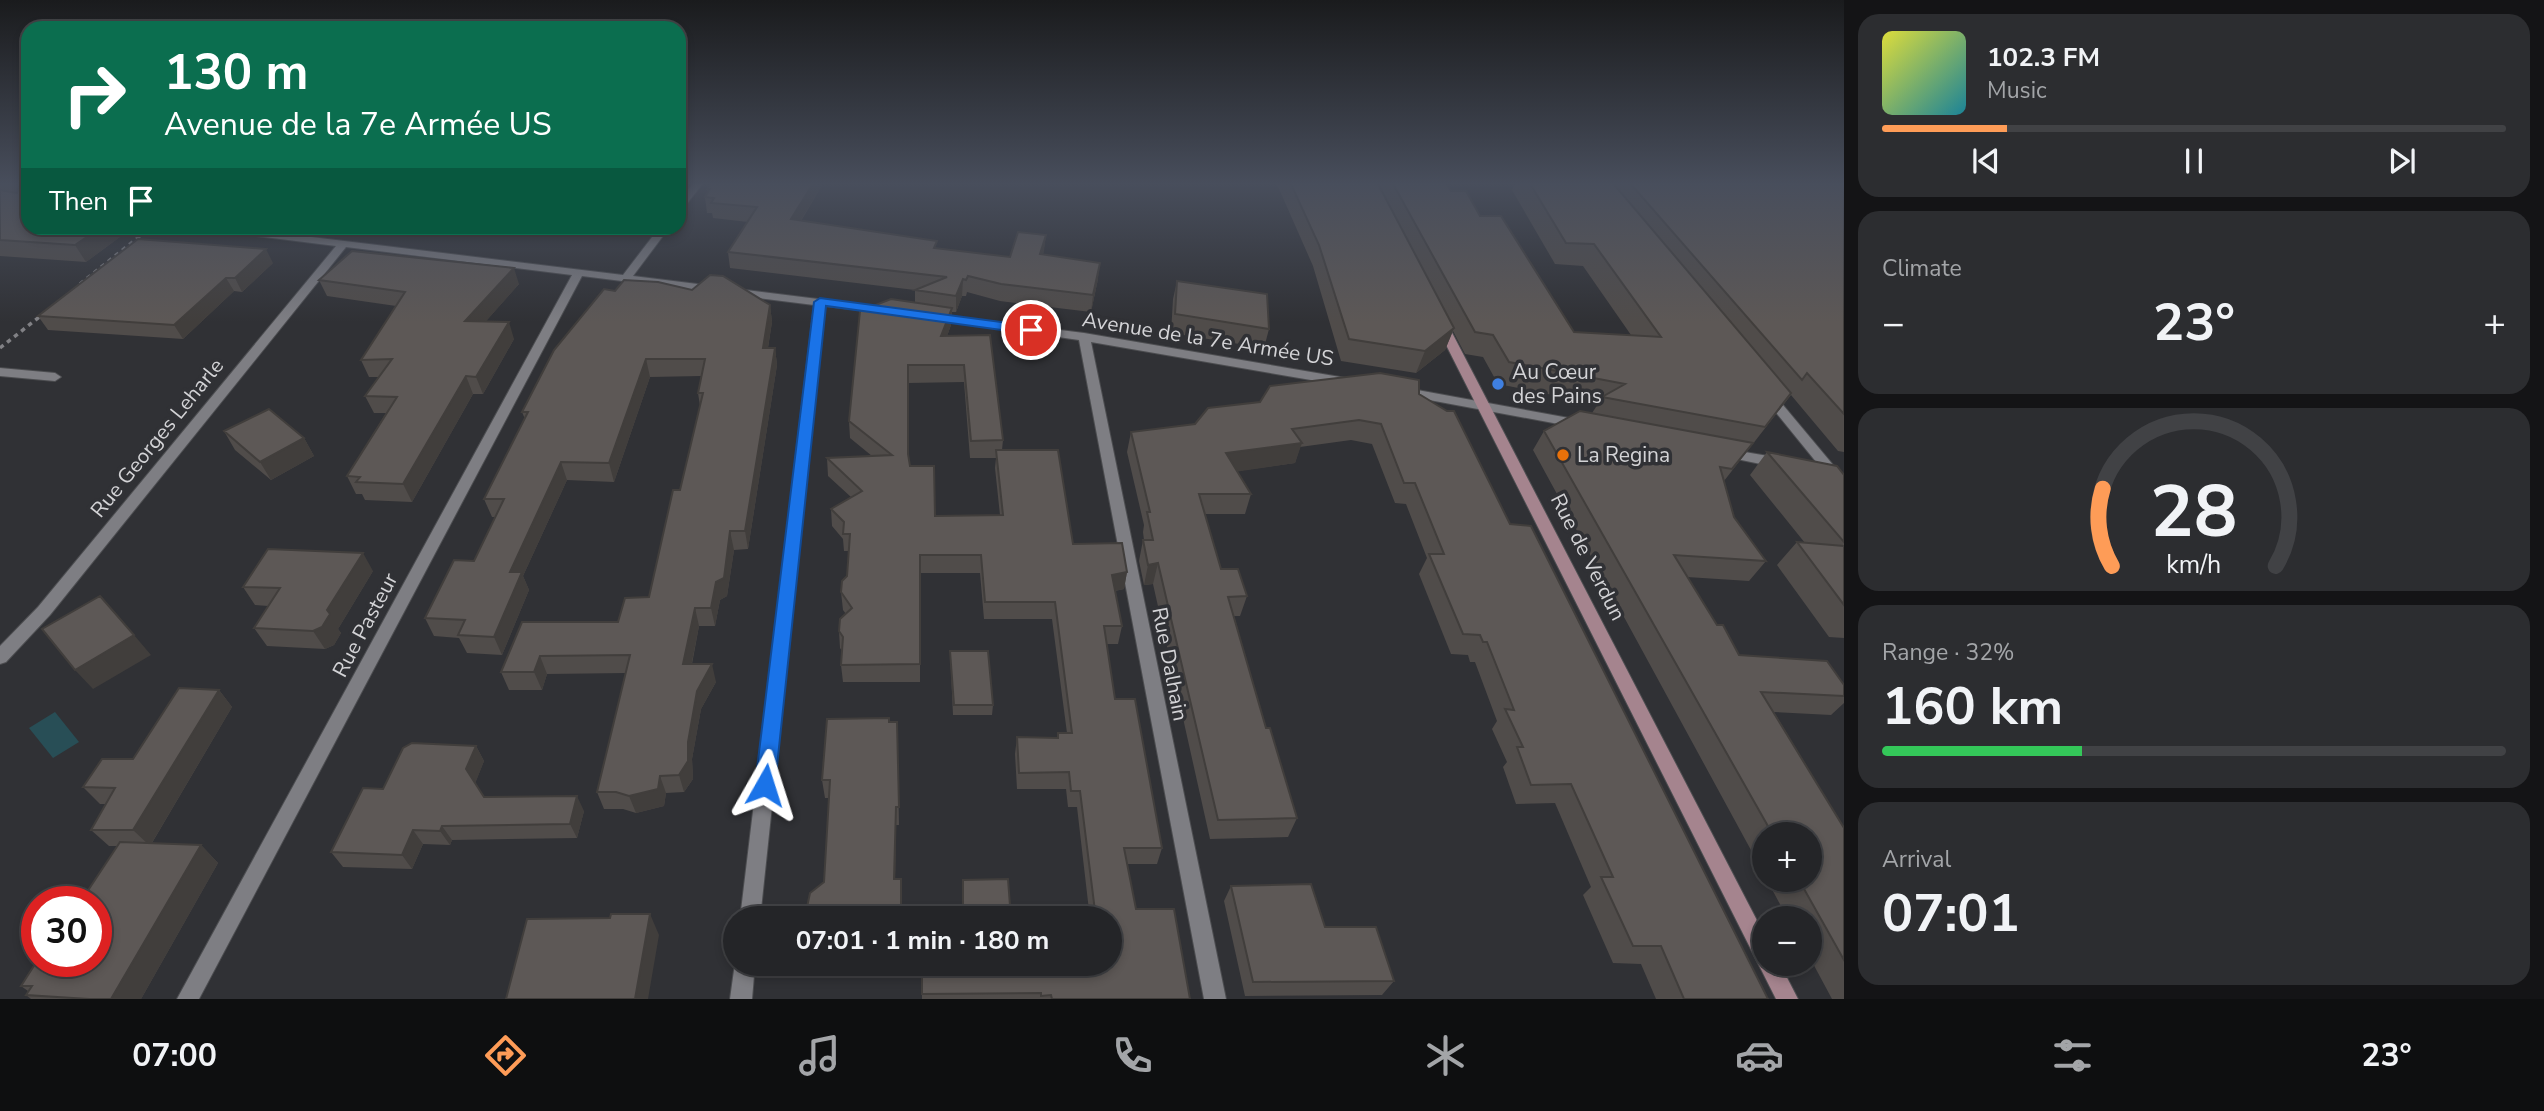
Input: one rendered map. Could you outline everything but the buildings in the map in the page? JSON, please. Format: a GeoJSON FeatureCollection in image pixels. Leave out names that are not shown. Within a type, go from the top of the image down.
{"type":"FeatureCollection","features":[{"type":"Feature","properties":{"kind":"main road","name":"Rue de Verdun"},"geometry":{"type":"LineString","coordinates":[[1432,306],[1752,932]]}},
{"type":"Feature","properties":{"kind":"main road"},"geometry":{"type":"LineString","coordinates":[[1775,976],[1787,999]]}},
{"type":"Feature","properties":{"kind":"street"},"geometry":{"type":"LineString","coordinates":[[276,235],[904,313]]}},
{"type":"Feature","properties":{"kind":"street"},"geometry":{"type":"LineString","coordinates":[[627,277],[659,235]]}},
{"type":"Feature","properties":{"kind":"street","name":"Rue Georges Leharle"},"geometry":{"type":"LineString","coordinates":[[0,657],[44,611],[344,243]]}},
{"type":"Feature","properties":{"kind":"street","name":"Rue Pasteur"},"geometry":{"type":"LineString","coordinates":[[188,999],[579,271]]}},
{"type":"Feature","properties":{"kind":"street"},"geometry":{"type":"LineString","coordinates":[[751,906],[820,302]]}},
{"type":"Feature","properties":{"kind":"street","name":"Avenue de la 7e Armée US"},"geometry":{"type":"LineString","coordinates":[[917,315],[1084,337],[1359,384]]}},
{"type":"Feature","properties":{"kind":"street","name":"Rue Dalhain"},"geometry":{"type":"LineString","coordinates":[[1084,337],[1215,999]]}},
{"type":"Feature","properties":{"kind":"street"},"geometry":{"type":"LineString","coordinates":[[0,372],[55,377]]}},
{"type":"Feature","properties":{"kind":"street"},"geometry":{"type":"LineString","coordinates":[[1762,387],[1838,474],[1844,487]]}},
{"type":"Feature","properties":{"kind":"street"},"geometry":{"type":"LineString","coordinates":[[1386,388],[1590,426]]}},
{"type":"Feature","properties":{"kind":"street"},"geometry":{"type":"LineString","coordinates":[[1711,449],[1838,474]]}},
{"type":"Feature","properties":{"kind":"street"},"geometry":{"type":"LineString","coordinates":[[741,999],[743,976]]}},
{"type":"Feature","properties":{"kind":"path"},"geometry":{"type":"LineString","coordinates":[[75,288],[141,235]]}},
{"type":"Feature","properties":{"kind":"path"},"geometry":{"type":"LineString","coordinates":[[0,348],[43,314]]}},
{"type":"Feature","properties":{"kind":"water"},"geometry":{"type":"Polygon","coordinates":[[[55,712],[79,742],[53,758],[29,728],[55,712]]]}},
{"type":"Feature","properties":{"kind":"place","name":"Au Cœur des Pains"},"geometry":{"type":"Point","coordinates":[1498,384]}},
{"type":"Feature","properties":{"kind":"place","name":"La Regina"},"geometry":{"type":"Point","coordinates":[1563,455]}},
{"type":"Feature","properties":{"kind":"route"},"geometry":{"type":"LineString","coordinates":[[765,785],[820,302],[1031,330]]}}]}
